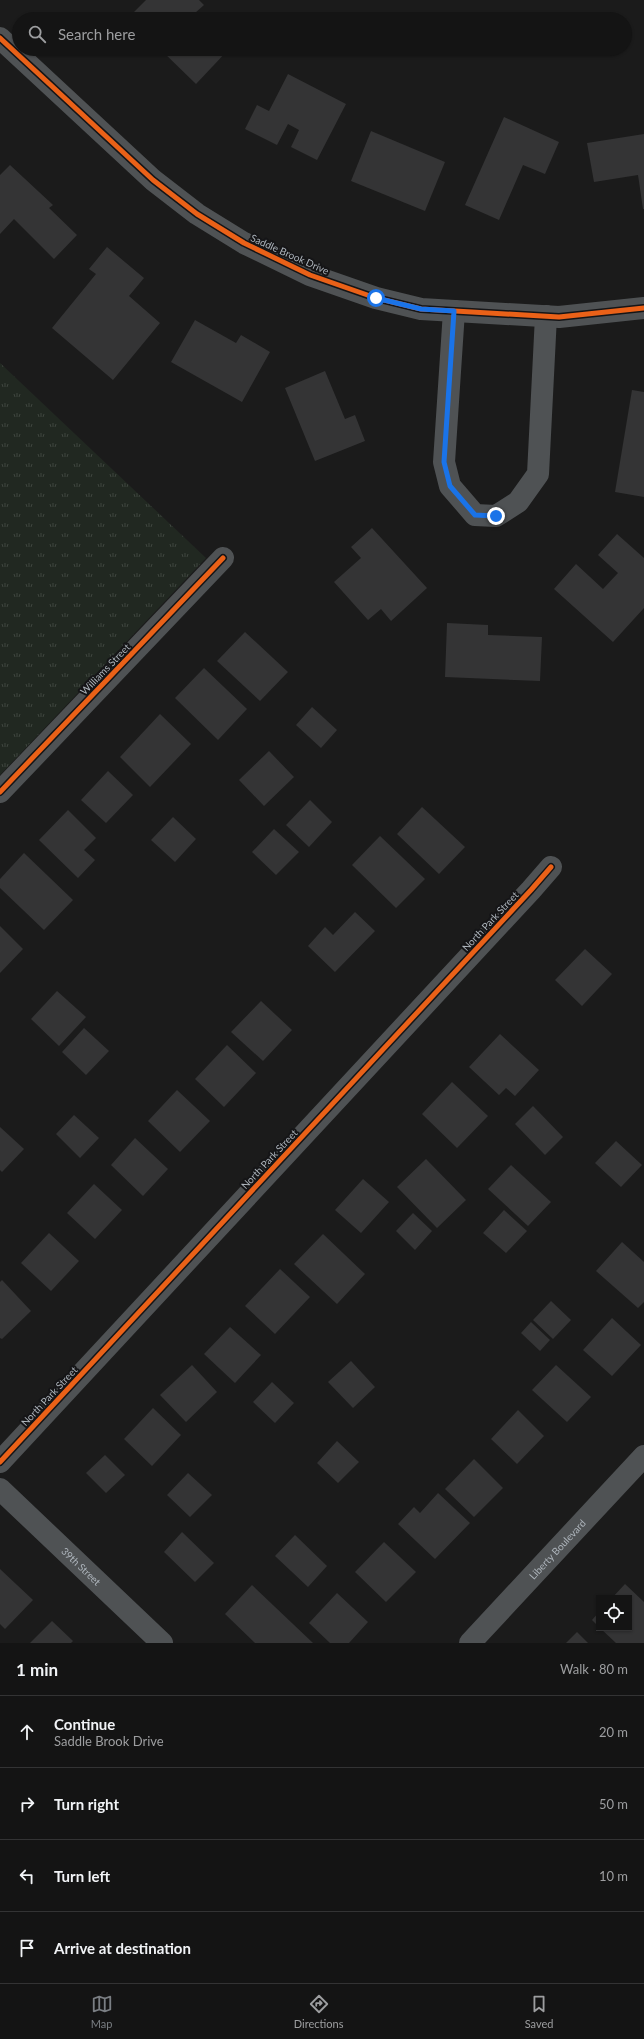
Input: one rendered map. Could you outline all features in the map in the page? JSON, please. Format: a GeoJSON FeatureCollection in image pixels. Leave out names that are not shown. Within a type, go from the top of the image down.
{"type":"FeatureCollection","features":[{"type":"Feature","properties":{"kind":"street","name":"Saddle Brook Drive"},"geometry":{"type":"LineString","coordinates":[[0,38],[12,49]]}},
{"type":"Feature","properties":{"kind":"street","name":"Saddle Brook Drive"},"geometry":{"type":"LineString","coordinates":[[19,56],[153,180],[197,214],[244,243],[310,275],[376,298],[421,309],[559,317],[644,308]]}},
{"type":"Feature","properties":{"kind":"street"},"geometry":{"type":"LineString","coordinates":[[454,311],[444,462],[450,486],[475,515],[496,516],[518,502],[538,474],[546,316]]}},
{"type":"Feature","properties":{"kind":"street","name":"Williams Street"},"geometry":{"type":"LineString","coordinates":[[0,792],[223,558]]}},
{"type":"Feature","properties":{"kind":"street","name":"North Park Street"},"geometry":{"type":"LineString","coordinates":[[0,1462],[551,867]]}},
{"type":"Feature","properties":{"kind":"street","name":"Liberty Boulevard"},"geometry":{"type":"LineString","coordinates":[[470,1643],[644,1456]]}},
{"type":"Feature","properties":{"kind":"street","name":"39th Street"},"geometry":{"type":"LineString","coordinates":[[0,1489],[162,1643]]}},
{"type":"Feature","properties":{"kind":"green space"},"geometry":{"type":"Polygon","coordinates":[[[0,363],[206,558],[0,775],[0,363]]]}},
{"type":"Feature","properties":{"kind":"building"},"geometry":{"type":"Polygon","coordinates":[[[146,0],[199,0],[204,5],[196,12],[134,12],[146,0]]]}},
{"type":"Feature","properties":{"kind":"building"},"geometry":{"type":"Polygon","coordinates":[[[167,56],[222,56],[196,84],[167,56]]]}},
{"type":"Feature","properties":{"kind":"building"},"geometry":{"type":"Polygon","coordinates":[[[288,74],[346,104],[317,160],[291,147],[299,130],[288,124],[277,145],[245,129],[257,105],[269,111],[288,74]]]}},
{"type":"Feature","properties":{"kind":"building"},"geometry":{"type":"Polygon","coordinates":[[[504,117],[559,142],[545,174],[523,165],[499,220],[465,205],[504,117]]]}},
{"type":"Feature","properties":{"kind":"building"},"geometry":{"type":"Polygon","coordinates":[[[371,131],[445,162],[425,211],[351,181],[371,131]]]}},
{"type":"Feature","properties":{"kind":"building"},"geometry":{"type":"Polygon","coordinates":[[[644,134],[643,209],[638,175],[594,182],[587,143],[644,134]]]}},
{"type":"Feature","properties":{"kind":"building"},"geometry":{"type":"Polygon","coordinates":[[[10,165],[53,205],[49,208],[77,235],[54,259],[14,219],[0,234],[0,175],[10,165]]]}},
{"type":"Feature","properties":{"kind":"building"},"geometry":{"type":"Polygon","coordinates":[[[107,247],[144,278],[129,296],[160,323],[113,380],[52,328],[96,274],[89,269],[107,247]]]}},
{"type":"Feature","properties":{"kind":"building"},"geometry":{"type":"Polygon","coordinates":[[[195,320],[236,343],[241,335],[270,352],[242,402],[171,362],[195,320]]]}},
{"type":"Feature","properties":{"kind":"building"},"geometry":{"type":"Polygon","coordinates":[[[325,371],[345,419],[355,415],[365,441],[315,461],[285,388],[325,371]]]}},
{"type":"Feature","properties":{"kind":"building"},"geometry":{"type":"Polygon","coordinates":[[[632,390],[644,392],[644,497],[615,492],[632,390]]]}},
{"type":"Feature","properties":{"kind":"building"},"geometry":{"type":"Polygon","coordinates":[[[372,528],[427,588],[391,621],[381,609],[368,620],[334,582],[361,558],[351,547],[372,528]]]}},
{"type":"Feature","properties":{"kind":"building"},"geometry":{"type":"Polygon","coordinates":[[[617,534],[644,558],[644,608],[613,642],[554,589],[576,564],[603,589],[618,573],[598,555],[617,534]]]}},
{"type":"Feature","properties":{"kind":"building"},"geometry":{"type":"Polygon","coordinates":[[[447,623],[488,625],[488,635],[542,637],[540,681],[445,677],[447,623]]]}},
{"type":"Feature","properties":{"kind":"building"},"geometry":{"type":"Polygon","coordinates":[[[245,632],[288,672],[260,701],[217,661],[245,632]]]}},
{"type":"Feature","properties":{"kind":"building"},"geometry":{"type":"Polygon","coordinates":[[[204,668],[247,709],[218,740],[175,698],[204,668]]]}},
{"type":"Feature","properties":{"kind":"building"},"geometry":{"type":"Polygon","coordinates":[[[312,707],[337,730],[321,748],[296,725],[312,707]]]}},
{"type":"Feature","properties":{"kind":"building"},"geometry":{"type":"Polygon","coordinates":[[[160,714],[191,744],[150,787],[120,757],[160,714]]]}},
{"type":"Feature","properties":{"kind":"building"},"geometry":{"type":"Polygon","coordinates":[[[269,751],[294,777],[264,806],[239,780],[269,751]]]}},
{"type":"Feature","properties":{"kind":"building"},"geometry":{"type":"Polygon","coordinates":[[[108,771],[133,795],[106,823],[81,800],[108,771]]]}},
{"type":"Feature","properties":{"kind":"building"},"geometry":{"type":"Polygon","coordinates":[[[310,800],[332,822],[309,847],[286,825],[310,800]]]}},
{"type":"Feature","properties":{"kind":"building"},"geometry":{"type":"Polygon","coordinates":[[[422,807],[465,847],[439,874],[397,834],[422,807]]]}},
{"type":"Feature","properties":{"kind":"building"},"geometry":{"type":"Polygon","coordinates":[[[68,810],[96,838],[84,850],[95,860],[78,878],[39,840],[68,810]]]}},
{"type":"Feature","properties":{"kind":"building"},"geometry":{"type":"Polygon","coordinates":[[[173,817],[196,839],[175,862],[151,840],[173,817]]]}},
{"type":"Feature","properties":{"kind":"building"},"geometry":{"type":"Polygon","coordinates":[[[274,829],[299,852],[276,875],[252,852],[274,829]]]}},
{"type":"Feature","properties":{"kind":"building"},"geometry":{"type":"Polygon","coordinates":[[[380,836],[425,879],[396,908],[352,865],[380,836]]]}},
{"type":"Feature","properties":{"kind":"building"},"geometry":{"type":"Polygon","coordinates":[[[24,853],[73,900],[44,930],[0,888],[0,879],[24,853]]]}},
{"type":"Feature","properties":{"kind":"building"},"geometry":{"type":"Polygon","coordinates":[[[355,912],[375,931],[335,972],[308,946],[325,927],[333,935],[355,912]]]}},
{"type":"Feature","properties":{"kind":"building"},"geometry":{"type":"Polygon","coordinates":[[[0,926],[23,949],[0,973],[0,926]]]}},
{"type":"Feature","properties":{"kind":"building"},"geometry":{"type":"Polygon","coordinates":[[[585,949],[612,974],[582,1006],[555,980],[585,949]]]}},
{"type":"Feature","properties":{"kind":"building"},"geometry":{"type":"Polygon","coordinates":[[[57,991],[86,1017],[59,1046],[31,1019],[57,991]]]}},
{"type":"Feature","properties":{"kind":"building"},"geometry":{"type":"Polygon","coordinates":[[[261,1001],[292,1030],[263,1061],[231,1032],[261,1001]]]}},
{"type":"Feature","properties":{"kind":"building"},"geometry":{"type":"Polygon","coordinates":[[[84,1028],[109,1051],[86,1075],[62,1052],[84,1028]]]}},
{"type":"Feature","properties":{"kind":"building"},"geometry":{"type":"Polygon","coordinates":[[[500,1034],[539,1070],[515,1096],[506,1088],[499,1095],[469,1067],[500,1034]]]}},
{"type":"Feature","properties":{"kind":"building"},"geometry":{"type":"Polygon","coordinates":[[[227,1045],[256,1073],[224,1107],[195,1079],[227,1045]]]}},
{"type":"Feature","properties":{"kind":"building"},"geometry":{"type":"Polygon","coordinates":[[[452,1082],[488,1116],[457,1148],[422,1114],[452,1082]]]}},
{"type":"Feature","properties":{"kind":"building"},"geometry":{"type":"Polygon","coordinates":[[[177,1090],[210,1121],[180,1152],[148,1121],[177,1090]]]}},
{"type":"Feature","properties":{"kind":"building"},"geometry":{"type":"Polygon","coordinates":[[[533,1106],[563,1137],[545,1155],[515,1124],[533,1106]]]}},
{"type":"Feature","properties":{"kind":"building"},"geometry":{"type":"Polygon","coordinates":[[[74,1115],[99,1138],[80,1158],[56,1134],[74,1115]]]}},
{"type":"Feature","properties":{"kind":"building"},"geometry":{"type":"Polygon","coordinates":[[[0,1127],[24,1149],[2,1172],[0,1170],[0,1127]]]}},
{"type":"Feature","properties":{"kind":"building"},"geometry":{"type":"Polygon","coordinates":[[[135,1138],[168,1169],[143,1196],[111,1165],[135,1138]]]}},
{"type":"Feature","properties":{"kind":"building"},"geometry":{"type":"Polygon","coordinates":[[[616,1141],[642,1165],[621,1187],[595,1163],[616,1141]]]}},
{"type":"Feature","properties":{"kind":"building"},"geometry":{"type":"Polygon","coordinates":[[[426,1159],[466,1200],[437,1228],[397,1187],[426,1159]]]}},
{"type":"Feature","properties":{"kind":"building"},"geometry":{"type":"Polygon","coordinates":[[[511,1165],[551,1202],[528,1226],[488,1189],[511,1165]]]}},
{"type":"Feature","properties":{"kind":"building"},"geometry":{"type":"Polygon","coordinates":[[[363,1179],[389,1202],[361,1233],[335,1210],[363,1179]]]}},
{"type":"Feature","properties":{"kind":"building"},"geometry":{"type":"Polygon","coordinates":[[[94,1184],[122,1210],[95,1239],[67,1213],[94,1184]]]}},
{"type":"Feature","properties":{"kind":"building"},"geometry":{"type":"Polygon","coordinates":[[[504,1210],[527,1231],[506,1253],[483,1233],[504,1210]]]}},
{"type":"Feature","properties":{"kind":"building"},"geometry":{"type":"Polygon","coordinates":[[[413,1213],[432,1231],[415,1250],[396,1231],[413,1213]]]}},
{"type":"Feature","properties":{"kind":"building"},"geometry":{"type":"Polygon","coordinates":[[[49,1233],[79,1261],[51,1291],[21,1263],[49,1233]]]}},
{"type":"Feature","properties":{"kind":"building"},"geometry":{"type":"Polygon","coordinates":[[[323,1234],[365,1274],[337,1304],[294,1264],[323,1234]]]}},
{"type":"Feature","properties":{"kind":"building"},"geometry":{"type":"Polygon","coordinates":[[[622,1242],[644,1262],[644,1302],[638,1308],[596,1271],[622,1242]]]}},
{"type":"Feature","properties":{"kind":"building"},"geometry":{"type":"Polygon","coordinates":[[[280,1269],[310,1297],[275,1334],[245,1306],[280,1269]]]}},
{"type":"Feature","properties":{"kind":"building"},"geometry":{"type":"Polygon","coordinates":[[[2,1280],[31,1311],[2,1339],[0,1338],[0,1282],[2,1280]]]}},
{"type":"Feature","properties":{"kind":"building"},"geometry":{"type":"Polygon","coordinates":[[[551,1301],[571,1320],[553,1339],[533,1320],[551,1301]]]}},
{"type":"Feature","properties":{"kind":"building"},"geometry":{"type":"Polygon","coordinates":[[[612,1318],[641,1345],[612,1376],[583,1350],[612,1318]]]}},
{"type":"Feature","properties":{"kind":"building"},"geometry":{"type":"Polygon","coordinates":[[[531,1322],[550,1340],[540,1351],[521,1333],[531,1322]]]}},
{"type":"Feature","properties":{"kind":"building"},"geometry":{"type":"Polygon","coordinates":[[[230,1327],[261,1355],[235,1383],[204,1354],[230,1327]]]}},
{"type":"Feature","properties":{"kind":"building"},"geometry":{"type":"Polygon","coordinates":[[[351,1361],[375,1387],[353,1408],[328,1382],[351,1361]]]}},
{"type":"Feature","properties":{"kind":"building"},"geometry":{"type":"Polygon","coordinates":[[[192,1365],[217,1392],[186,1422],[160,1395],[192,1365]]]}},
{"type":"Feature","properties":{"kind":"building"},"geometry":{"type":"Polygon","coordinates":[[[556,1365],[591,1397],[567,1422],[532,1390],[556,1365]]]}},
{"type":"Feature","properties":{"kind":"building"},"geometry":{"type":"Polygon","coordinates":[[[272,1382],[294,1403],[275,1423],[253,1402],[272,1382]]]}},
{"type":"Feature","properties":{"kind":"building"},"geometry":{"type":"Polygon","coordinates":[[[153,1408],[181,1435],[152,1466],[124,1439],[153,1408]]]}},
{"type":"Feature","properties":{"kind":"building"},"geometry":{"type":"Polygon","coordinates":[[[518,1410],[544,1436],[517,1464],[491,1439],[518,1410]]]}},
{"type":"Feature","properties":{"kind":"building"},"geometry":{"type":"Polygon","coordinates":[[[337,1441],[359,1462],[338,1483],[317,1463],[337,1441]]]}},
{"type":"Feature","properties":{"kind":"building"},"geometry":{"type":"Polygon","coordinates":[[[105,1455],[125,1475],[106,1493],[86,1473],[105,1455]]]}},
{"type":"Feature","properties":{"kind":"building"},"geometry":{"type":"Polygon","coordinates":[[[474,1459],[503,1488],[474,1517],[445,1489],[474,1459]]]}},
{"type":"Feature","properties":{"kind":"building"},"geometry":{"type":"Polygon","coordinates":[[[188,1473],[212,1495],[190,1517],[167,1495],[188,1473]]]}},
{"type":"Feature","properties":{"kind":"building"},"geometry":{"type":"Polygon","coordinates":[[[438,1493],[470,1523],[435,1559],[398,1524],[414,1507],[420,1513],[438,1493]]]}},
{"type":"Feature","properties":{"kind":"building"},"geometry":{"type":"Polygon","coordinates":[[[182,1532],[214,1563],[195,1582],[164,1552],[182,1532]]]}},
{"type":"Feature","properties":{"kind":"building"},"geometry":{"type":"Polygon","coordinates":[[[295,1535],[327,1566],[308,1587],[275,1556],[295,1535]]]}},
{"type":"Feature","properties":{"kind":"building"},"geometry":{"type":"Polygon","coordinates":[[[384,1542],[416,1572],[386,1602],[355,1572],[384,1542]]]}},
{"type":"Feature","properties":{"kind":"building"},"geometry":{"type":"Polygon","coordinates":[[[0,1569],[33,1600],[5,1629],[0,1624],[0,1569]]]}},
{"type":"Feature","properties":{"kind":"building"},"geometry":{"type":"Polygon","coordinates":[[[625,1584],[644,1602],[644,1643],[616,1643],[603,1631],[632,1631],[632,1595],[615,1595],[625,1584]]]}},
{"type":"Feature","properties":{"kind":"building"},"geometry":{"type":"Polygon","coordinates":[[[252,1585],[313,1643],[255,1643],[225,1614],[252,1585]]]}},
{"type":"Feature","properties":{"kind":"building"},"geometry":{"type":"Polygon","coordinates":[[[337,1593],[368,1622],[349,1643],[330,1643],[309,1623],[337,1593]]]}},
{"type":"Feature","properties":{"kind":"building"},"geometry":{"type":"Polygon","coordinates":[[[596,1615],[596,1624],[592,1620],[596,1615]]]}},
{"type":"Feature","properties":{"kind":"building"},"geometry":{"type":"Polygon","coordinates":[[[52,1621],[73,1641],[71,1643],[30,1643],[52,1621]]]}},
{"type":"Feature","properties":{"kind":"building"},"geometry":{"type":"Polygon","coordinates":[[[577,1632],[588,1643],[566,1643],[577,1632]]]}},
{"type":"Feature","properties":{"kind":"cycle path"},"geometry":{"type":"LineString","coordinates":[[0,38],[12,49]]}},
{"type":"Feature","properties":{"kind":"cycle path"},"geometry":{"type":"LineString","coordinates":[[19,56],[153,180],[197,214],[244,243],[310,275],[376,298],[421,309],[559,317],[644,308]]}},
{"type":"Feature","properties":{"kind":"cycle path"},"geometry":{"type":"LineString","coordinates":[[0,792],[223,558]]}},
{"type":"Feature","properties":{"kind":"cycle path"},"geometry":{"type":"LineString","coordinates":[[0,1462],[551,867]]}},
{"type":"Feature","properties":{"kind":"route"},"geometry":{"type":"LineString","coordinates":[[376,298],[421,309],[454,311],[444,462],[450,486],[475,515],[496,516]]}}]}
